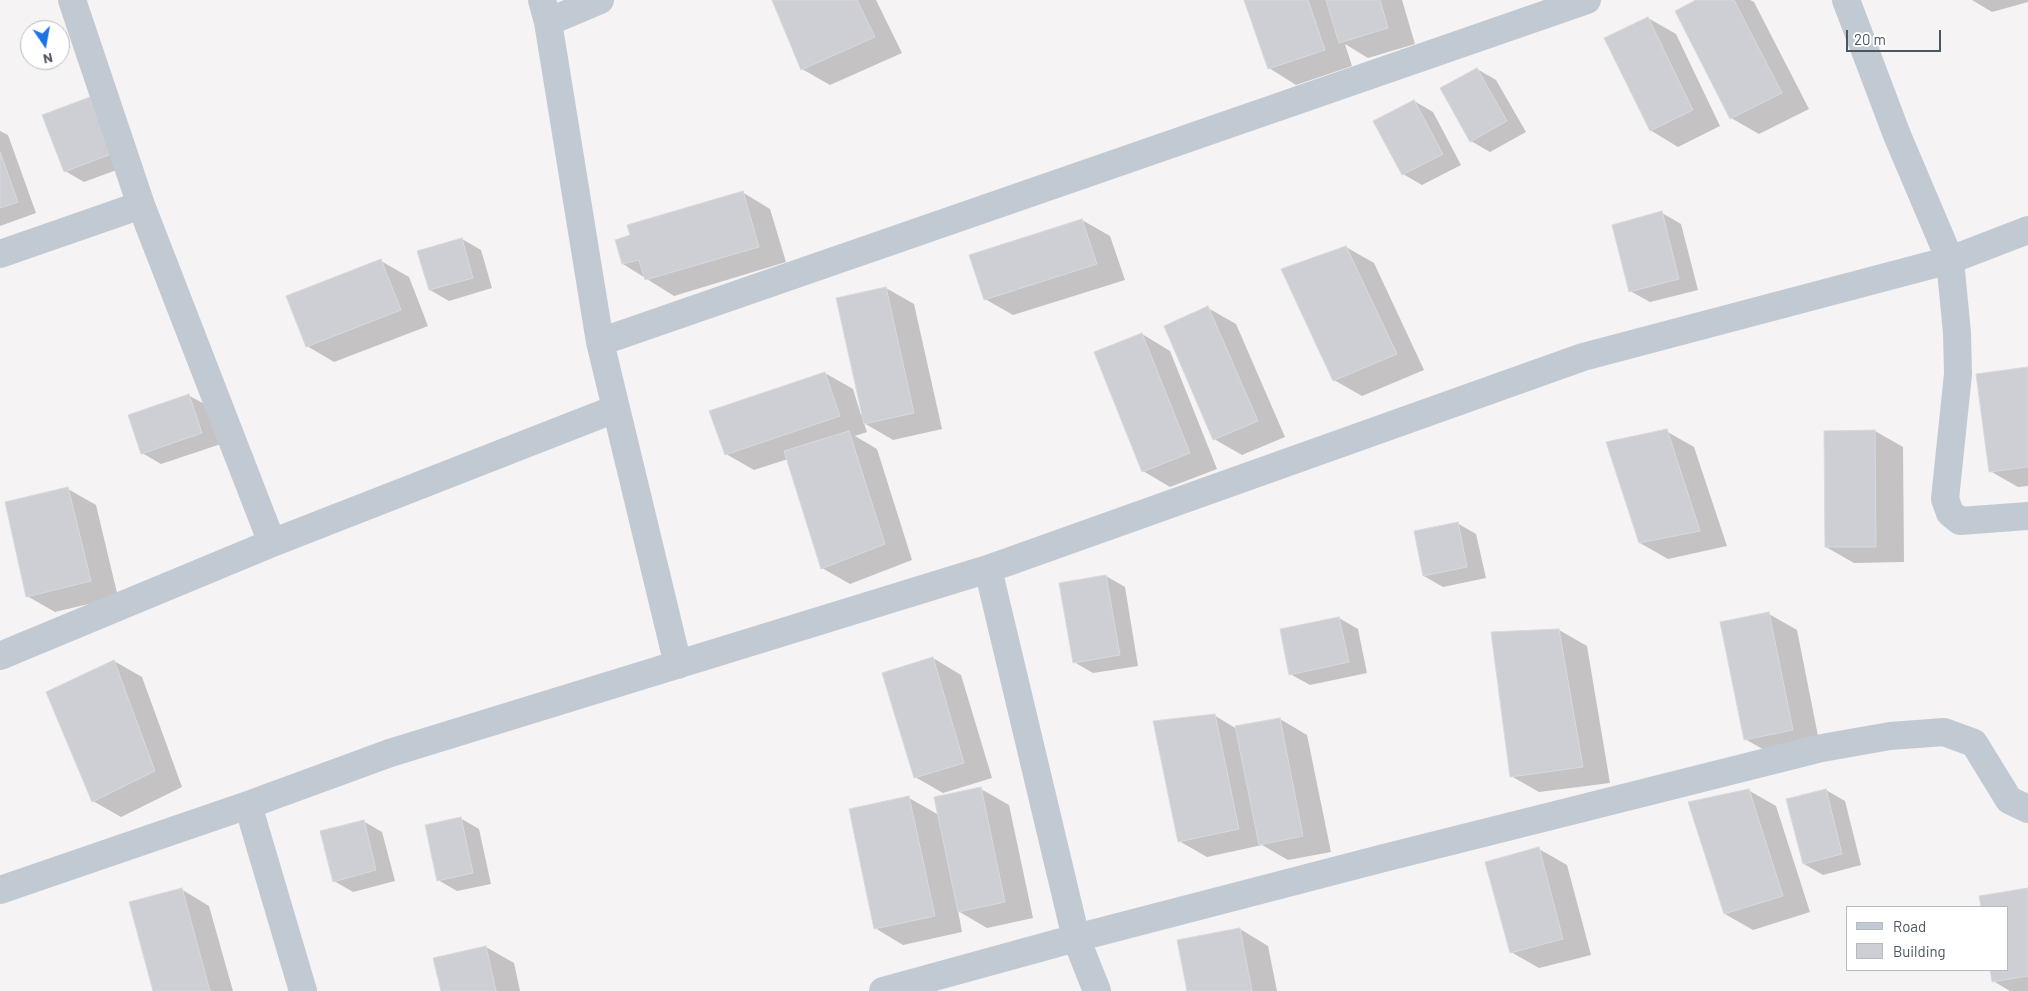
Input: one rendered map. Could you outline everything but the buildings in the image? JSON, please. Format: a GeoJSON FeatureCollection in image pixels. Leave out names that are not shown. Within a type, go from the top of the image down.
{"type":"FeatureCollection","features":[{"type":"Feature","properties":{"kind":"street"},"geometry":{"type":"LineString","coordinates":[[72,0],[141,205],[272,543]]}},
{"type":"Feature","properties":{"kind":"street"},"geometry":{"type":"LineString","coordinates":[[600,0],[545,11],[600,342],[678,665]]}},
{"type":"Feature","properties":{"kind":"street"},"geometry":{"type":"LineString","coordinates":[[600,342],[1587,0]]}},
{"type":"Feature","properties":{"kind":"street"},"geometry":{"type":"LineString","coordinates":[[1846,0],[1897,135],[1950,260],[1957,333],[1958,374],[1945,499],[1950,513],[1960,521],[2028,516]]}},
{"type":"Feature","properties":{"kind":"street"},"geometry":{"type":"LineString","coordinates":[[0,254],[141,205]]}},
{"type":"Feature","properties":{"kind":"street"},"geometry":{"type":"LineString","coordinates":[[0,890],[248,805],[390,753],[988,569],[1583,358],[1950,260],[2028,230]]}},
{"type":"Feature","properties":{"kind":"street"},"geometry":{"type":"LineString","coordinates":[[0,656],[272,543],[615,409]]}},
{"type":"Feature","properties":{"kind":"street"},"geometry":{"type":"LineString","coordinates":[[988,569],[1076,938],[1097,991]]}},
{"type":"Feature","properties":{"kind":"street"},"geometry":{"type":"LineString","coordinates":[[883,991],[1076,938],[1822,748],[1890,736],[1944,732],[1974,743],[2009,800],[2028,809]]}},
{"type":"Feature","properties":{"kind":"street"},"geometry":{"type":"LineString","coordinates":[[248,805],[303,991]]}}]}
